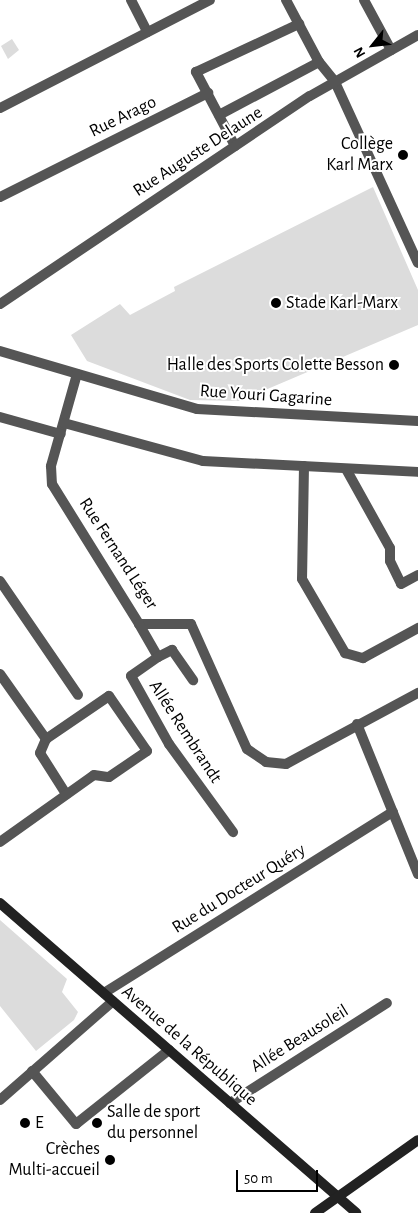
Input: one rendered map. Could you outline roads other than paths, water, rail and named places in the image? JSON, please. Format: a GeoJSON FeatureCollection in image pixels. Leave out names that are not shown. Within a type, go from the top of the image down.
{"type":"FeatureCollection","features":[{"type":"Feature","properties":{"kind":"main road","name":"Avenue de la République"},"geometry":{"type":"LineString","coordinates":[[0,903],[356,1213]]}},
{"type":"Feature","properties":{"kind":"main road"},"geometry":{"type":"LineString","coordinates":[[315,1213],[418,1140]]}},
{"type":"Feature","properties":{"kind":"street"},"geometry":{"type":"LineString","coordinates":[[131,0],[147,32]]}},
{"type":"Feature","properties":{"kind":"street"},"geometry":{"type":"LineString","coordinates":[[0,108],[210,0]]}},
{"type":"Feature","properties":{"kind":"street"},"geometry":{"type":"LineString","coordinates":[[286,0],[319,62],[334,82],[418,263]]}},
{"type":"Feature","properties":{"kind":"street"},"geometry":{"type":"LineString","coordinates":[[364,0],[391,50]]}},
{"type":"Feature","properties":{"kind":"street"},"geometry":{"type":"LineString","coordinates":[[235,146],[196,72],[299,24]]}},
{"type":"Feature","properties":{"kind":"street","name":"Rue Auguste Delaune"},"geometry":{"type":"LineString","coordinates":[[0,304],[235,146],[334,82],[418,35]]}},
{"type":"Feature","properties":{"kind":"street"},"geometry":{"type":"LineString","coordinates":[[219,115],[319,62]]}},
{"type":"Feature","properties":{"kind":"street","name":"Rue Arago"},"geometry":{"type":"LineString","coordinates":[[0,197],[208,93]]}},
{"type":"Feature","properties":{"kind":"street","name":"Rue Youri Gagarine"},"geometry":{"type":"LineString","coordinates":[[0,351],[197,409],[418,421]]}},
{"type":"Feature","properties":{"kind":"street","name":"Rue Fernand Léger"},"geometry":{"type":"LineString","coordinates":[[77,374],[51,466],[52,484],[139,624],[191,624],[247,749],[266,762],[286,764],[418,693]]}},
{"type":"Feature","properties":{"kind":"street"},"geometry":{"type":"LineString","coordinates":[[0,417],[63,428],[185,458],[418,472]]}},
{"type":"Feature","properties":{"kind":"street"},"geometry":{"type":"LineString","coordinates":[[304,466],[302,579],[345,653],[364,658],[418,628]]}},
{"type":"Feature","properties":{"kind":"street"},"geometry":{"type":"LineString","coordinates":[[346,469],[390,548],[390,560],[401,584],[418,575]]}},
{"type":"Feature","properties":{"kind":"street"},"geometry":{"type":"LineString","coordinates":[[0,581],[78,695]]}},
{"type":"Feature","properties":{"kind":"street","name":"Allée Rembrandt"},"geometry":{"type":"LineString","coordinates":[[139,624],[158,658]]}},
{"type":"Feature","properties":{"kind":"street","name":"Allée Rembrandt"},"geometry":{"type":"LineString","coordinates":[[193,680],[172,650],[131,676],[169,744],[233,832]]}},
{"type":"Feature","properties":{"kind":"street"},"geometry":{"type":"LineString","coordinates":[[0,674],[46,739]]}},
{"type":"Feature","properties":{"kind":"street"},"geometry":{"type":"LineString","coordinates":[[1,840],[94,775],[108,777],[147,751],[109,696],[46,739],[40,753],[66,794]]}},
{"type":"Feature","properties":{"kind":"street"},"geometry":{"type":"LineString","coordinates":[[358,724],[418,874]]}},
{"type":"Feature","properties":{"kind":"street","name":"Rue du Docteur Quéry"},"geometry":{"type":"LineString","coordinates":[[104,993],[393,812]]}},
{"type":"Feature","properties":{"kind":"street"},"geometry":{"type":"LineString","coordinates":[[0,1100],[113,1001]]}},
{"type":"Feature","properties":{"kind":"street","name":"Allée Beausoleil"},"geometry":{"type":"LineString","coordinates":[[230,1103],[387,1003]]}},
{"type":"Feature","properties":{"kind":"street"},"geometry":{"type":"LineString","coordinates":[[32,1071],[76,1124],[169,1050]]}},
{"type":"Feature","properties":{"kind":"place","name":"Collège Karl Marx"},"geometry":{"type":"Point","coordinates":[403,155]}},
{"type":"Feature","properties":{"kind":"place","name":"Stade Karl-Marx"},"geometry":{"type":"Point","coordinates":[276,303]}},
{"type":"Feature","properties":{"kind":"place","name":"Halle des Sports Colette Besson"},"geometry":{"type":"Point","coordinates":[394,365]}},
{"type":"Feature","properties":{"kind":"place","name":"E"},"geometry":{"type":"Point","coordinates":[25,1123]}},
{"type":"Feature","properties":{"kind":"place","name":"Salle de sport du personnel"},"geometry":{"type":"Point","coordinates":[97,1123]}},
{"type":"Feature","properties":{"kind":"place","name":"Crèches Multi-accueil"},"geometry":{"type":"Point","coordinates":[110,1160]}}]}
